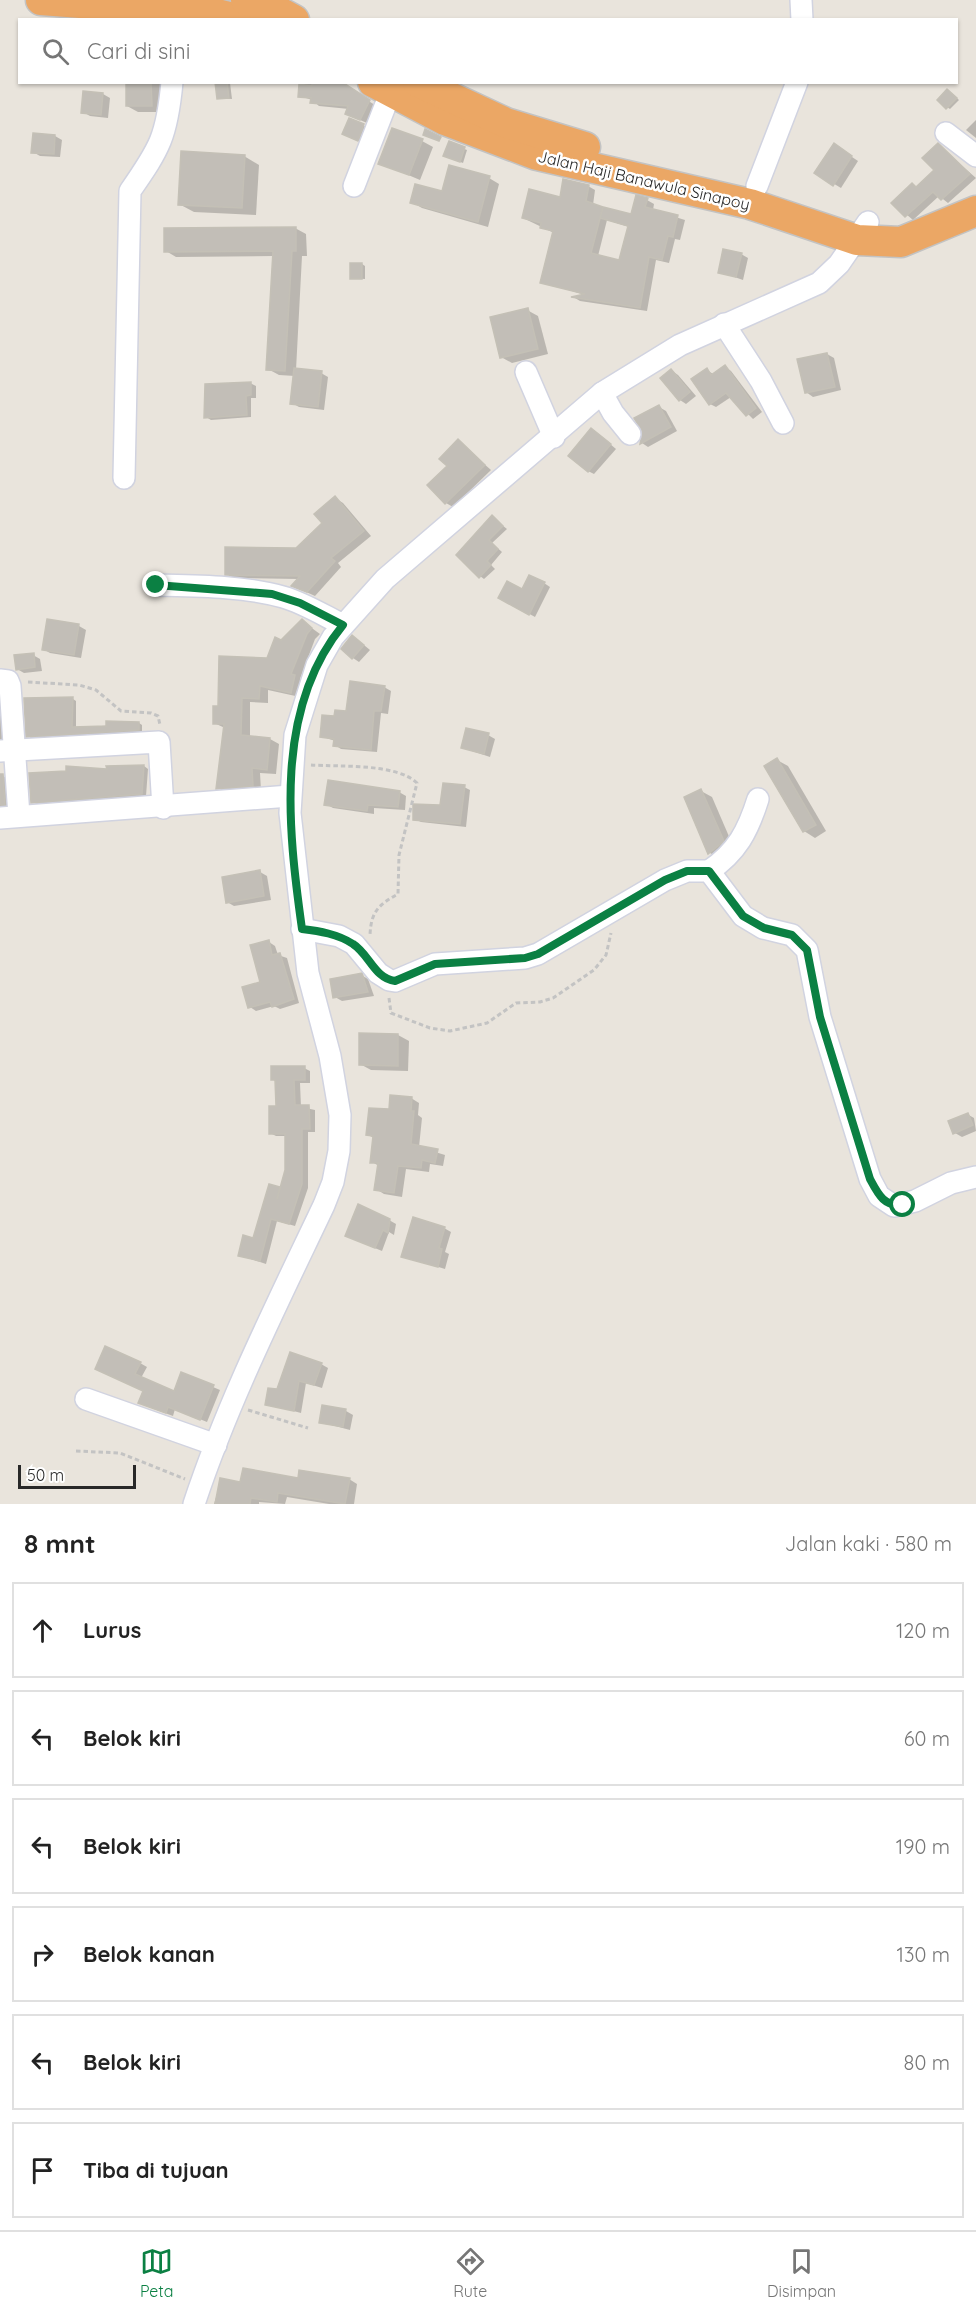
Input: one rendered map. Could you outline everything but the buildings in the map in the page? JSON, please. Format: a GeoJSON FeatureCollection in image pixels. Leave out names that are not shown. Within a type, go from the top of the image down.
{"type":"FeatureCollection","features":[{"type":"Feature","properties":{"kind":"highway"},"geometry":{"type":"LineString","coordinates":[[41,0],[180,15],[213,13],[233,18]]}},
{"type":"Feature","properties":{"kind":"highway"},"geometry":{"type":"LineString","coordinates":[[246,0],[290,18]]}},
{"type":"Feature","properties":{"kind":"highway","name":"Jalan Haji Banawula Sinapoy"},"geometry":{"type":"LineString","coordinates":[[394,86],[552,138],[618,157],[757,186],[885,234]]}},
{"type":"Feature","properties":{"kind":"highway","name":"Jalan Haji Banawula Sinapoy"},"geometry":{"type":"LineString","coordinates":[[394,86],[445,120],[537,155],[885,234]]}},
{"type":"Feature","properties":{"kind":"highway"},"geometry":{"type":"LineString","coordinates":[[885,234],[976,211]]}},
{"type":"Feature","properties":{"kind":"street"},"geometry":{"type":"LineString","coordinates":[[801,0],[802,18]]}},
{"type":"Feature","properties":{"kind":"street"},"geometry":{"type":"LineString","coordinates":[[124,478],[130,191],[155,157],[164,136],[172,84]]}},
{"type":"Feature","properties":{"kind":"street"},"geometry":{"type":"LineString","coordinates":[[757,186],[796,84]]}},
{"type":"Feature","properties":{"kind":"street"},"geometry":{"type":"LineString","coordinates":[[354,186],[394,86]]}},
{"type":"Feature","properties":{"kind":"street"},"geometry":{"type":"LineString","coordinates":[[946,133],[976,156]]}},
{"type":"Feature","properties":{"kind":"street"},"geometry":{"type":"LineString","coordinates":[[194,1504],[203,1475],[232,1405],[324,1205],[333,1182],[339,1151],[340,1115],[330,1056],[308,973],[290,796],[295,735],[316,665],[343,625],[385,579],[554,437],[602,393],[680,345],[819,282],[839,264],[885,234]]}},
{"type":"Feature","properties":{"kind":"street"},"geometry":{"type":"LineString","coordinates":[[724,324],[783,423]]}},
{"type":"Feature","properties":{"kind":"street"},"geometry":{"type":"LineString","coordinates":[[526,372],[554,437]]}},
{"type":"Feature","properties":{"kind":"street"},"geometry":{"type":"LineString","coordinates":[[602,393],[613,413],[630,434]]}},
{"type":"Feature","properties":{"kind":"street"},"geometry":{"type":"LineString","coordinates":[[156,585],[272,594],[300,603],[343,625]]}},
{"type":"Feature","properties":{"kind":"street"},"geometry":{"type":"LineString","coordinates":[[4,680],[9,817],[163,808],[290,796]]}},
{"type":"Feature","properties":{"kind":"street"},"geometry":{"type":"LineString","coordinates":[[7,750],[159,742],[163,808]]}},
{"type":"Feature","properties":{"kind":"street"},"geometry":{"type":"LineString","coordinates":[[302,929],[339,936],[354,944],[385,979],[395,981],[435,964],[525,958],[538,954],[665,880],[687,871],[709,871],[733,852],[741,841],[758,800]]}},
{"type":"Feature","properties":{"kind":"street"},"geometry":{"type":"LineString","coordinates":[[709,871],[743,916],[764,928],[792,935],[807,950],[820,1017],[870,1179],[879,1196],[887,1203],[903,1205],[951,1183],[976,1177]]}},
{"type":"Feature","properties":{"kind":"street"},"geometry":{"type":"LineString","coordinates":[[86,1399],[216,1444]]}},
{"type":"Feature","properties":{"kind":"path"},"geometry":{"type":"LineString","coordinates":[[4,680],[79,685],[96,690],[121,711],[151,712],[158,716],[159,742]]}},
{"type":"Feature","properties":{"kind":"path"},"geometry":{"type":"LineString","coordinates":[[292,763],[395,771],[410,776],[417,783],[399,855],[398,894],[379,905],[373,913],[369,938],[364,942],[360,935],[339,936]]}},
{"type":"Feature","properties":{"kind":"path"},"geometry":{"type":"LineString","coordinates":[[385,979],[392,1013],[430,1028],[450,1031],[487,1023],[516,1004],[540,1002],[553,998],[594,970],[606,956],[611,934],[608,915]]}},
{"type":"Feature","properties":{"kind":"path"},"geometry":{"type":"LineString","coordinates":[[232,1405],[308,1428]]}},
{"type":"Feature","properties":{"kind":"path"},"geometry":{"type":"LineString","coordinates":[[76,1451],[120,1453],[189,1481],[203,1475]]}},
{"type":"Feature","properties":{"kind":"route"},"geometry":{"type":"LineString","coordinates":[[156,585],[272,594],[300,603],[343,625],[316,665],[295,735],[290,813],[302,929],[339,936],[354,944],[378,973],[385,979],[395,981],[435,964],[525,958],[538,954],[665,880],[687,871],[709,871],[735,908],[750,922],[792,935],[807,950],[820,1017],[870,1179],[879,1196],[887,1203],[894,1206],[903,1205]]}}]}
